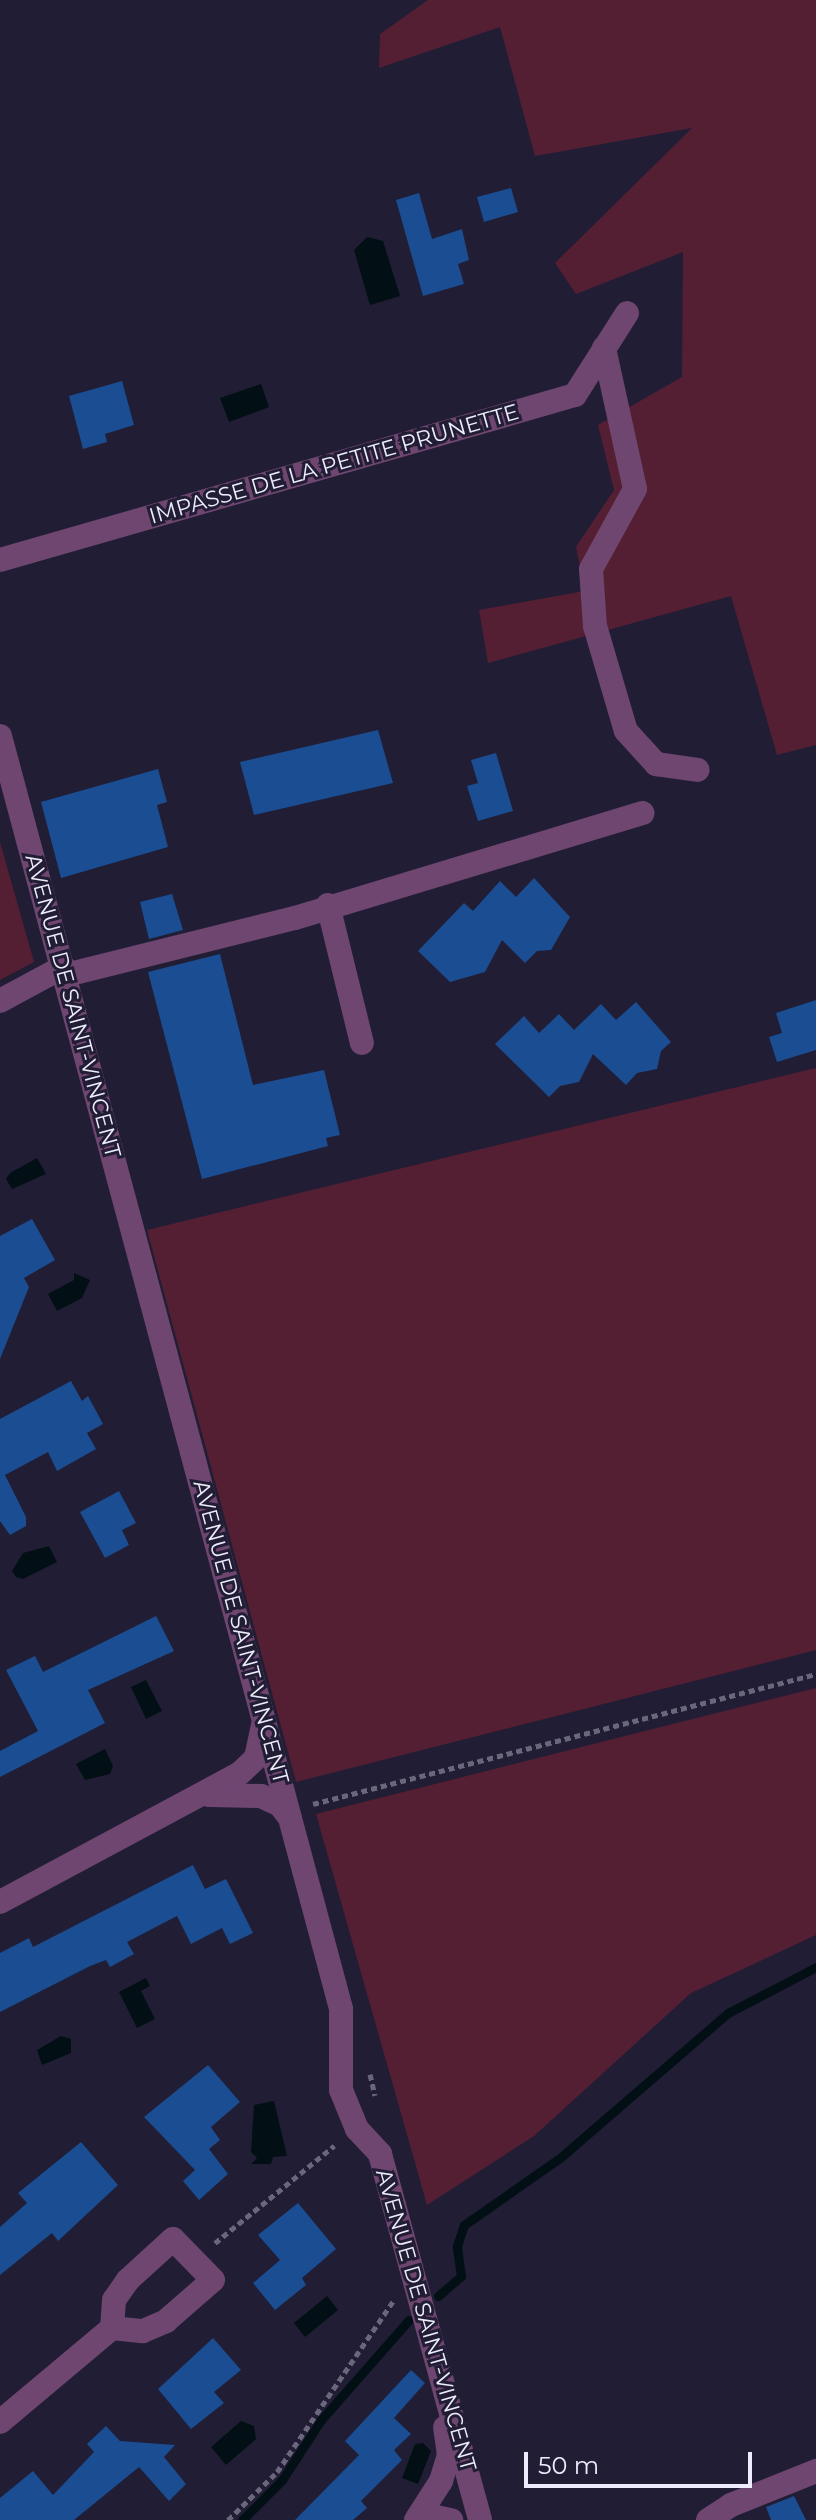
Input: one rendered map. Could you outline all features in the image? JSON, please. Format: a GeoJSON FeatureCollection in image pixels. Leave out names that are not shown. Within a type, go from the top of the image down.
{"type":"FeatureCollection","features":[{"type":"Feature","properties":{"kind":"street","name":"IMPASSE DE LA PETITE PRUNETTE"},"geometry":{"type":"LineString","coordinates":[[0,560],[575,395],[627,313]]}},
{"type":"Feature","properties":{"kind":"street"},"geometry":{"type":"LineString","coordinates":[[604,348],[635,489],[591,569],[595,626],[626,731],[656,764],[698,770]]}},
{"type":"Feature","properties":{"kind":"street","name":"AVENUE DE SAINT-VINCENT"},"geometry":{"type":"LineString","coordinates":[[0,736],[341,2009],[344,2101],[357,2129],[380,2154],[480,2520]]}},
{"type":"Feature","properties":{"kind":"street"},"geometry":{"type":"LineString","coordinates":[[0,1001],[64,971],[328,905],[643,813]]}},
{"type":"Feature","properties":{"kind":"street"},"geometry":{"type":"LineString","coordinates":[[328,905],[362,1043]]}},
{"type":"Feature","properties":{"kind":"street"},"geometry":{"type":"LineString","coordinates":[[0,1902],[202,1796],[256,1758],[264,1737],[263,1714]]}},
{"type":"Feature","properties":{"kind":"street"},"geometry":{"type":"LineString","coordinates":[[202,1796],[261,1796],[280,1805],[289,1814]]}},
{"type":"Feature","properties":{"kind":"street"},"geometry":{"type":"LineString","coordinates":[[0,2422],[112,2328],[143,2331],[166,2321],[213,2280],[173,2239],[114,2300],[112,2328]]}},
{"type":"Feature","properties":{"kind":"street"},"geometry":{"type":"LineString","coordinates":[[430,2330],[428,2359],[449,2455],[441,2481],[419,2517],[451,2520]]}},
{"type":"Feature","properties":{"kind":"street"},"geometry":{"type":"LineString","coordinates":[[708,2520],[731,2505],[816,2471]]}},
{"type":"Feature","properties":{"kind":"path"},"geometry":{"type":"LineString","coordinates":[[289,1814],[816,1674]]}},
{"type":"Feature","properties":{"kind":"path"},"geometry":{"type":"LineString","coordinates":[[195,2259],[334,2146]]}},
{"type":"Feature","properties":{"kind":"path"},"geometry":{"type":"LineString","coordinates":[[228,2520],[277,2472],[413,2270]]}},
{"type":"Feature","properties":{"kind":"shaded area"},"geometry":{"type":"Polygon","coordinates":[[[428,0],[816,0],[816,745],[777,755],[731,596],[488,663],[479,610],[585,591],[576,547],[614,490],[598,425],[682,377],[683,252],[576,294],[555,263],[692,128],[535,156],[500,27],[379,68],[380,34],[428,0]]]}},
{"type":"Feature","properties":{"kind":"shaded area"},"geometry":{"type":"Polygon","coordinates":[[[367,237],[383,241],[400,296],[370,305],[354,250],[367,237]]]}},
{"type":"Feature","properties":{"kind":"shaded area"},"geometry":{"type":"Polygon","coordinates":[[[261,384],[269,407],[229,422],[220,398],[261,384]]]}},
{"type":"Feature","properties":{"kind":"shaded area"},"geometry":{"type":"Polygon","coordinates":[[[0,842],[34,962],[0,980],[0,842]]]}},
{"type":"Feature","properties":{"kind":"shaded area"},"geometry":{"type":"Polygon","coordinates":[[[816,1068],[816,1650],[296,1782],[147,1230],[816,1068]]]}},
{"type":"Feature","properties":{"kind":"shaded area"},"geometry":{"type":"Polygon","coordinates":[[[37,1158],[46,1174],[12,1189],[6,1179],[10,1173],[37,1158]]]}},
{"type":"Feature","properties":{"kind":"shaded area"},"geometry":{"type":"Polygon","coordinates":[[[74,1273],[90,1280],[82,1298],[57,1311],[48,1294],[74,1280],[74,1273]]]}},
{"type":"Feature","properties":{"kind":"shaded area"},"geometry":{"type":"Polygon","coordinates":[[[49,1546],[57,1562],[23,1579],[16,1577],[12,1571],[23,1553],[49,1546]]]}},
{"type":"Feature","properties":{"kind":"shaded area"},"geometry":{"type":"Polygon","coordinates":[[[146,1680],[162,1711],[146,1719],[131,1687],[146,1680]]]}},
{"type":"Feature","properties":{"kind":"shaded area"},"geometry":{"type":"Polygon","coordinates":[[[816,1688],[816,1935],[691,1993],[534,2136],[427,2205],[316,1814],[816,1688]]]}},
{"type":"Feature","properties":{"kind":"shaded area"},"geometry":{"type":"Polygon","coordinates":[[[105,1749],[113,1766],[110,1774],[85,1780],[76,1764],[105,1749]]]}},
{"type":"Feature","properties":{"kind":"shaded area"},"geometry":{"type":"Polygon","coordinates":[[[146,1978],[150,1986],[141,1991],[155,2019],[137,2028],[119,1992],[146,1978]]]}},
{"type":"Feature","properties":{"kind":"shaded area"},"geometry":{"type":"Polygon","coordinates":[[[61,2036],[71,2039],[71,2053],[42,2065],[37,2050],[61,2036]]]}},
{"type":"Feature","properties":{"kind":"shaded area"},"geometry":{"type":"Polygon","coordinates":[[[274,2101],[287,2156],[273,2157],[271,2164],[251,2164],[257,2158],[251,2152],[254,2105],[274,2101]]]}},
{"type":"Feature","properties":{"kind":"shaded area"},"geometry":{"type":"Polygon","coordinates":[[[327,2296],[338,2310],[305,2337],[294,2323],[327,2296]]]}},
{"type":"Feature","properties":{"kind":"shaded area"},"geometry":{"type":"Polygon","coordinates":[[[241,2421],[254,2426],[256,2439],[226,2465],[211,2447],[241,2421]]]}},
{"type":"Feature","properties":{"kind":"shaded area"},"geometry":{"type":"Polygon","coordinates":[[[423,2443],[431,2451],[418,2484],[402,2478],[415,2444],[423,2443]]]}},
{"type":"Feature","properties":{"kind":"building"},"geometry":{"type":"Polygon","coordinates":[[[511,188],[518,212],[484,222],[477,197],[511,188]]]}},
{"type":"Feature","properties":{"kind":"building"},"geometry":{"type":"Polygon","coordinates":[[[419,193],[432,239],[462,229],[469,260],[458,264],[464,284],[423,296],[396,200],[419,193]]]}},
{"type":"Feature","properties":{"kind":"building"},"geometry":{"type":"Polygon","coordinates":[[[122,381],[134,425],[105,434],[107,442],[83,449],[69,396],[122,381]]]}},
{"type":"Feature","properties":{"kind":"building"},"geometry":{"type":"Polygon","coordinates":[[[378,730],[393,783],[254,815],[240,762],[378,730]]]}},
{"type":"Feature","properties":{"kind":"building"},"geometry":{"type":"Polygon","coordinates":[[[496,753],[513,811],[478,821],[467,786],[478,783],[471,760],[496,753]]]}},
{"type":"Feature","properties":{"kind":"building"},"geometry":{"type":"Polygon","coordinates":[[[158,769],[167,802],[157,805],[168,847],[61,878],[41,802],[158,769]]]}},
{"type":"Feature","properties":{"kind":"building"},"geometry":{"type":"Polygon","coordinates":[[[534,878],[570,917],[551,950],[537,951],[525,963],[502,940],[485,972],[450,982],[418,951],[464,903],[473,911],[500,881],[516,897],[534,878]]]}},
{"type":"Feature","properties":{"kind":"building"},"geometry":{"type":"Polygon","coordinates":[[[172,894],[183,930],[149,939],[140,902],[172,894]]]}},
{"type":"Feature","properties":{"kind":"building"},"geometry":{"type":"Polygon","coordinates":[[[220,954],[253,1085],[324,1070],[340,1135],[326,1138],[328,1146],[202,1179],[148,972],[220,954]]]}},
{"type":"Feature","properties":{"kind":"building"},"geometry":{"type":"Polygon","coordinates":[[[816,1000],[816,1050],[777,1062],[769,1037],[782,1033],[776,1013],[816,1000]]]}},
{"type":"Feature","properties":{"kind":"building"},"geometry":{"type":"Polygon","coordinates":[[[636,1002],[671,1042],[661,1051],[657,1069],[637,1073],[626,1085],[593,1054],[579,1082],[560,1086],[549,1097],[495,1044],[524,1016],[539,1033],[559,1014],[574,1030],[601,1004],[616,1020],[636,1002]]]}},
{"type":"Feature","properties":{"kind":"building"},"geometry":{"type":"Polygon","coordinates":[[[32,1219],[55,1260],[24,1278],[29,1287],[0,1359],[0,1236],[32,1219]]]}},
{"type":"Feature","properties":{"kind":"building"},"geometry":{"type":"Polygon","coordinates":[[[71,1381],[82,1401],[88,1396],[103,1424],[87,1433],[96,1449],[57,1471],[48,1452],[5,1475],[26,1517],[26,1526],[10,1535],[0,1521],[0,1419],[71,1381]]]}},
{"type":"Feature","properties":{"kind":"building"},"geometry":{"type":"Polygon","coordinates":[[[119,1491],[136,1523],[122,1530],[129,1545],[105,1558],[80,1512],[119,1491]]]}},
{"type":"Feature","properties":{"kind":"building"},"geometry":{"type":"Polygon","coordinates":[[[156,1616],[174,1651],[88,1690],[105,1723],[0,1777],[0,1751],[38,1731],[6,1670],[35,1656],[43,1672],[156,1616]]]}},
{"type":"Feature","properties":{"kind":"building"},"geometry":{"type":"Polygon","coordinates":[[[193,1865],[205,1889],[226,1879],[253,1933],[230,1944],[222,1928],[191,1944],[177,1916],[127,1942],[134,1954],[110,1967],[106,1960],[90,1966],[0,2012],[0,1953],[29,1938],[33,1947],[193,1865]]]}},
{"type":"Feature","properties":{"kind":"building"},"geometry":{"type":"Polygon","coordinates":[[[208,2065],[240,2102],[211,2127],[220,2140],[209,2149],[228,2174],[199,2200],[183,2181],[195,2170],[144,2117],[208,2065]]]}},
{"type":"Feature","properties":{"kind":"building"},"geometry":{"type":"Polygon","coordinates":[[[81,2142],[118,2185],[58,2241],[52,2233],[0,2275],[0,2227],[27,2203],[18,2193],[81,2142]]]}},
{"type":"Feature","properties":{"kind":"building"},"geometry":{"type":"Polygon","coordinates":[[[298,2203],[336,2249],[302,2278],[306,2285],[275,2310],[253,2283],[280,2260],[258,2235],[298,2203]]]}},
{"type":"Feature","properties":{"kind":"building"},"geometry":{"type":"Polygon","coordinates":[[[213,2338],[241,2370],[214,2392],[224,2403],[191,2429],[158,2389],[213,2338]]]}},
{"type":"Feature","properties":{"kind":"building"},"geometry":{"type":"Polygon","coordinates":[[[411,2370],[425,2383],[394,2418],[411,2434],[394,2450],[402,2460],[361,2501],[367,2508],[353,2520],[295,2520],[359,2455],[345,2441],[411,2370]]]}},
{"type":"Feature","properties":{"kind":"building"},"geometry":{"type":"Polygon","coordinates":[[[106,2426],[120,2441],[175,2445],[164,2457],[186,2484],[169,2501],[139,2467],[74,2520],[0,2520],[0,2498],[33,2471],[53,2495],[94,2452],[87,2444],[106,2426]]]}},
{"type":"Feature","properties":{"kind":"building"},"geometry":{"type":"Polygon","coordinates":[[[794,2496],[806,2520],[771,2520],[766,2507],[794,2496]]]}},
{"type":"Feature","properties":{"kind":"waterway"},"geometry":{"type":"LineString","coordinates":[[438,2296],[461,2276],[457,2246],[464,2225],[561,2157],[728,2013],[816,1967]]}},
{"type":"Feature","properties":{"kind":"waterway"},"geometry":{"type":"LineString","coordinates":[[242,2520],[282,2480],[321,2420],[409,2320]]}}]}
